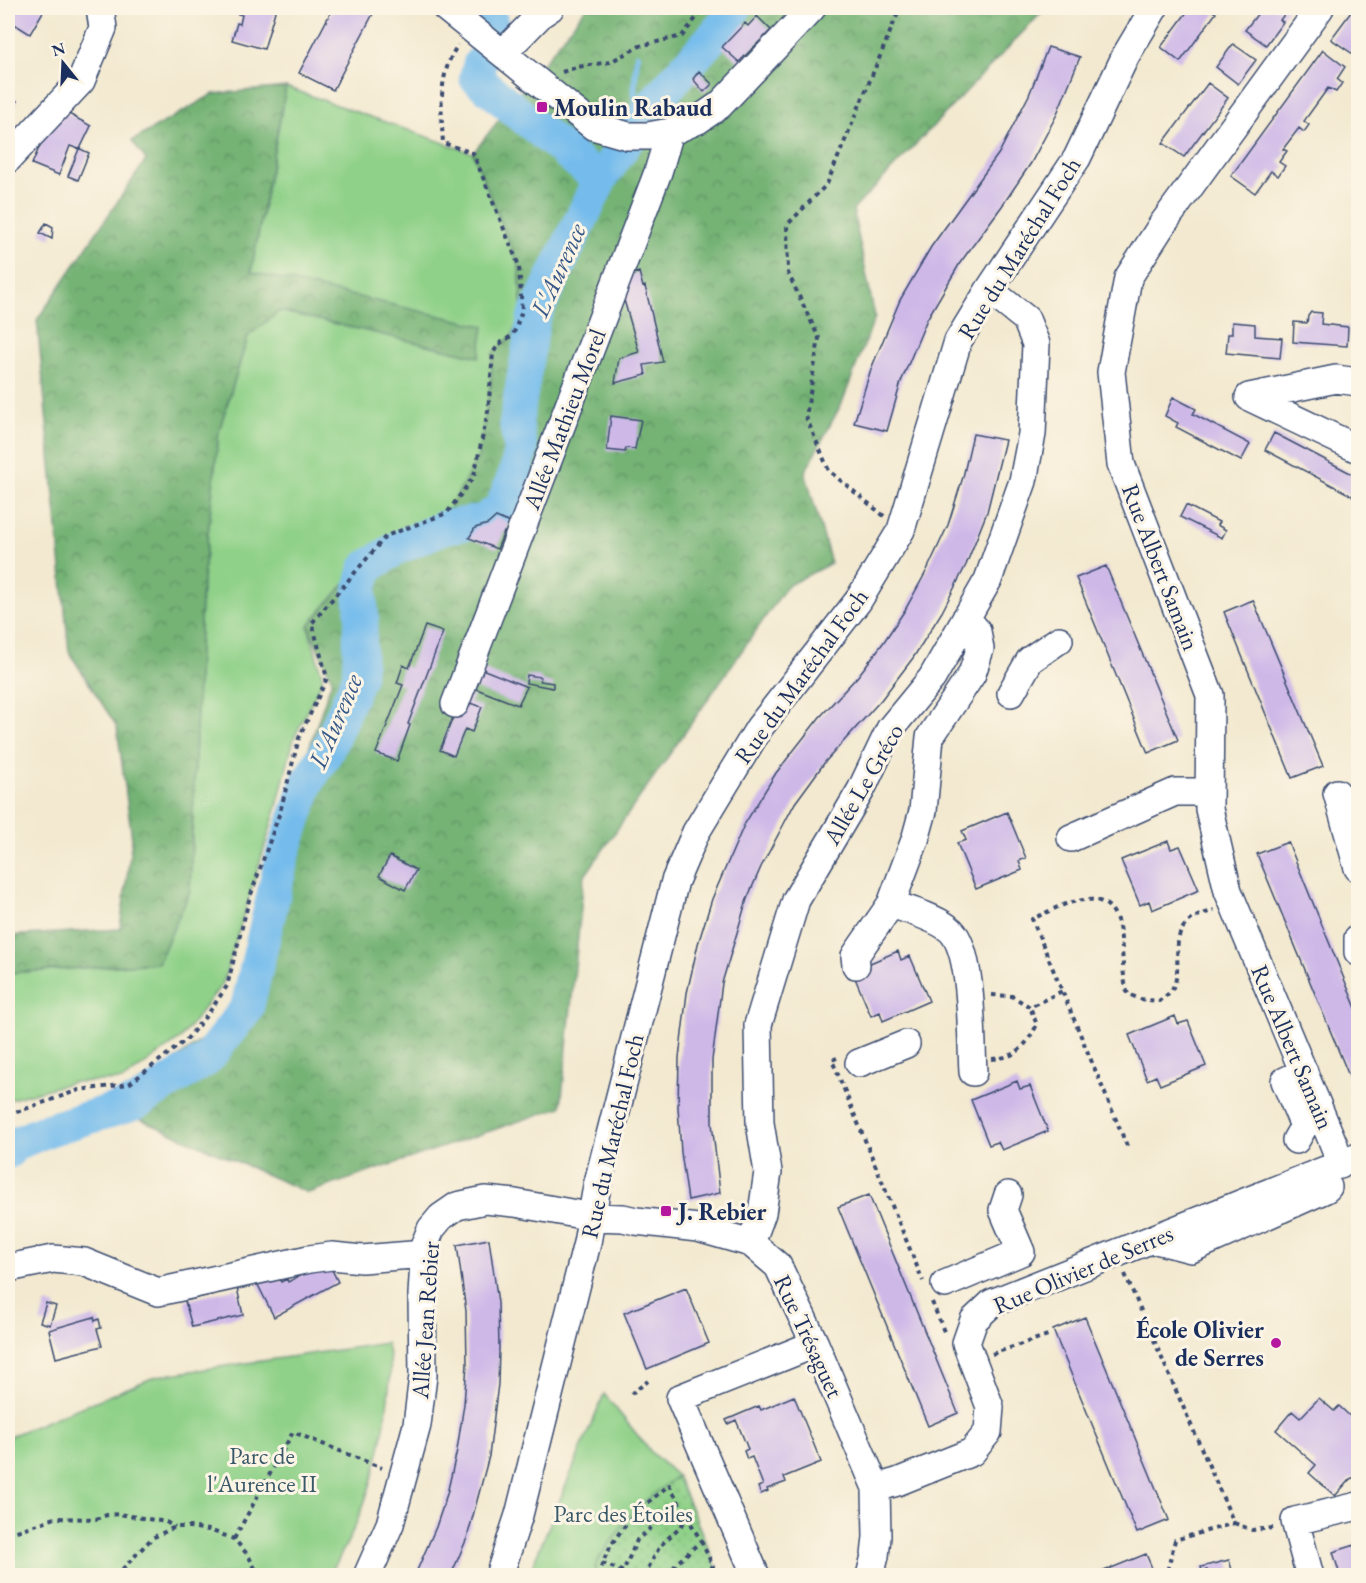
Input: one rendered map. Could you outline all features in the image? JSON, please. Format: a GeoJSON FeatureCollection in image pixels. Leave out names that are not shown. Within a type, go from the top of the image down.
{"type":"FeatureCollection","features":[{"type":"Feature","properties":{"kind":"street"},"geometry":{"type":"LineString","coordinates":[[8,159],[81,81],[103,28],[100,8]]}},
{"type":"Feature","properties":{"kind":"street"},"geometry":{"type":"LineString","coordinates":[[446,8],[593,126],[628,136],[659,134],[698,120],[720,105],[812,8]]}},
{"type":"Feature","properties":{"kind":"street"},"geometry":{"type":"LineString","coordinates":[[503,53],[550,8]]}},
{"type":"Feature","properties":{"kind":"street","name":"Rue du Maréchal Foch"},"geometry":{"type":"LineString","coordinates":[[499,1575],[519,1515],[593,1218],[597,1186],[675,880],[696,832],[759,728],[858,601],[901,530],[958,341],[989,290],[1077,158],[1126,56],[1154,8]]}},
{"type":"Feature","properties":{"kind":"street","name":"Rue Albert Samain"},"geometry":{"type":"LineString","coordinates":[[1320,8],[1162,225],[1128,278],[1112,372],[1121,464],[1210,695],[1209,809],[1228,891],[1304,1072],[1349,1161]]}},
{"type":"Feature","properties":{"kind":"street","name":"Allée Mathieu Morel"},"geometry":{"type":"LineString","coordinates":[[455,704],[658,172],[659,134]]}},
{"type":"Feature","properties":{"kind":"street","name":"Allée Le Gréco"},"geometry":{"type":"LineString","coordinates":[[751,1244],[762,1213],[768,1172],[760,1123],[759,1025],[796,900],[861,790],[890,729],[932,678],[988,580],[1008,529],[1023,481],[1032,434],[1036,344],[1026,319],[989,290]]}},
{"type":"Feature","properties":{"kind":"street"},"geometry":{"type":"LineString","coordinates":[[1359,382],[1336,379],[1249,397],[1359,449]]}},
{"type":"Feature","properties":{"kind":"street"},"geometry":{"type":"LineString","coordinates":[[856,965],[855,956],[891,904],[915,840],[923,811],[930,737],[972,674],[980,649],[977,631],[966,618]]}},
{"type":"Feature","properties":{"kind":"street"},"geometry":{"type":"LineString","coordinates":[[1011,693],[1030,660],[1059,640]]}},
{"type":"Feature","properties":{"kind":"street"},"geometry":{"type":"LineString","coordinates":[[1071,838],[1175,792],[1209,792]]}},
{"type":"Feature","properties":{"kind":"street"},"geometry":{"type":"LineString","coordinates":[[1337,793],[1359,868]]}},
{"type":"Feature","properties":{"kind":"street"},"geometry":{"type":"LineString","coordinates":[[891,904],[938,922],[954,933],[961,949],[969,985],[973,1072]]}},
{"type":"Feature","properties":{"kind":"street"},"geometry":{"type":"LineString","coordinates":[[1359,938],[1359,951]]}},
{"type":"Feature","properties":{"kind":"street"},"geometry":{"type":"LineString","coordinates":[[851,1059],[906,1044]]}},
{"type":"Feature","properties":{"kind":"street"},"geometry":{"type":"LineString","coordinates":[[1296,1140],[1304,1126],[1285,1081],[1304,1072]]}},
{"type":"Feature","properties":{"kind":"street","name":"Rue Olivier de Serres"},"geometry":{"type":"LineString","coordinates":[[876,1488],[972,1452],[988,1432],[990,1407],[966,1343],[974,1320],[992,1303],[1349,1161]]}},
{"type":"Feature","properties":{"kind":"street"},"geometry":{"type":"LineString","coordinates":[[933,1288],[1021,1252],[1003,1210],[1008,1195]]}},
{"type":"Feature","properties":{"kind":"street","name":"Allée Jean Rebier"},"geometry":{"type":"LineString","coordinates":[[367,1575],[390,1524],[417,1425],[423,1376],[424,1254],[430,1229],[457,1206],[485,1200],[515,1203],[593,1218]]}},
{"type":"Feature","properties":{"kind":"street","name":"Rue Trésaguet"},"geometry":{"type":"LineString","coordinates":[[593,1218],[623,1218],[698,1228],[751,1244],[778,1266],[815,1344],[876,1488]]}},
{"type":"Feature","properties":{"kind":"street"},"geometry":{"type":"LineString","coordinates":[[8,1268],[53,1258],[84,1262],[158,1292],[309,1258],[332,1256],[362,1259],[424,1254]]}},
{"type":"Feature","properties":{"kind":"street"},"geometry":{"type":"LineString","coordinates":[[996,1262],[1011,1295]]}},
{"type":"Feature","properties":{"kind":"street"},"geometry":{"type":"LineString","coordinates":[[756,1575],[680,1398],[815,1344]]}},
{"type":"Feature","properties":{"kind":"street"},"geometry":{"type":"LineString","coordinates":[[870,1575],[877,1537],[876,1488]]}},
{"type":"Feature","properties":{"kind":"street"},"geometry":{"type":"LineString","coordinates":[[1310,1575],[1295,1521],[1359,1506]]}},
{"type":"Feature","properties":{"kind":"path"},"geometry":{"type":"LineString","coordinates":[[541,85],[556,75],[577,67],[610,62],[640,46],[682,36],[704,8]]}},
{"type":"Feature","properties":{"kind":"path"},"geometry":{"type":"LineString","coordinates":[[900,8],[827,184],[787,225],[788,273],[819,338],[806,417],[829,471],[901,530]]}},
{"type":"Feature","properties":{"kind":"path"},"geometry":{"type":"LineString","coordinates":[[8,1115],[79,1090],[129,1084],[186,1040],[210,1011],[227,986],[249,900],[280,812],[299,738],[327,678],[312,623],[386,536],[447,513],[474,476],[488,411],[493,353],[499,344],[513,335],[522,311],[519,266],[473,153],[443,143],[442,79],[456,47],[472,28]]}},
{"type":"Feature","properties":{"kind":"path"},"geometry":{"type":"LineString","coordinates":[[1127,1146],[1032,919],[1086,899],[1101,902],[1113,908],[1118,918],[1124,984],[1128,993],[1140,999],[1159,1001],[1170,993],[1175,979],[1177,939],[1183,926],[1193,918],[1233,902]]}},
{"type":"Feature","properties":{"kind":"path"},"geometry":{"type":"LineString","coordinates":[[1030,1007],[1062,991]]}},
{"type":"Feature","properties":{"kind":"path"},"geometry":{"type":"LineString","coordinates":[[992,995],[1012,996],[1030,1007],[1037,1024],[1026,1043],[1010,1058],[980,1060],[971,1032],[992,995]]}},
{"type":"Feature","properties":{"kind":"path"},"geometry":{"type":"LineString","coordinates":[[851,1059],[832,1060],[933,1288],[947,1338]]}},
{"type":"Feature","properties":{"kind":"path"},"geometry":{"type":"LineString","coordinates":[[1116,1254],[1234,1523]]}},
{"type":"Feature","properties":{"kind":"path"},"geometry":{"type":"LineString","coordinates":[[971,1361],[1048,1335]]}},
{"type":"Feature","properties":{"kind":"path"},"geometry":{"type":"LineString","coordinates":[[631,1394],[648,1381]]}},
{"type":"Feature","properties":{"kind":"path"},"geometry":{"type":"LineString","coordinates":[[234,1539],[293,1432],[403,1476]]}},
{"type":"Feature","properties":{"kind":"path"},"geometry":{"type":"LineString","coordinates":[[598,1575],[602,1563],[621,1530],[635,1513],[669,1485],[713,1566],[703,1575]]}},
{"type":"Feature","properties":{"kind":"path"},"geometry":{"type":"LineString","coordinates":[[621,1573],[638,1540],[679,1503]]}},
{"type":"Feature","properties":{"kind":"path"},"geometry":{"type":"LineString","coordinates":[[8,1534],[55,1518],[96,1519],[118,1514],[166,1522],[175,1527]]}},
{"type":"Feature","properties":{"kind":"path"},"geometry":{"type":"LineString","coordinates":[[644,1575],[660,1546],[688,1519]]}},
{"type":"Feature","properties":{"kind":"path"},"geometry":{"type":"LineString","coordinates":[[1166,1575],[1175,1540],[1234,1523],[1252,1530],[1286,1527],[1295,1521]]}},
{"type":"Feature","properties":{"kind":"path"},"geometry":{"type":"LineString","coordinates":[[116,1575],[152,1538],[175,1527],[189,1527],[209,1530],[234,1539],[248,1555],[259,1575]]}},
{"type":"Feature","properties":{"kind":"path"},"geometry":{"type":"LineString","coordinates":[[668,1575],[677,1563],[701,1541]]}},
{"type":"Feature","properties":{"kind":"path"},"geometry":{"type":"LineString","coordinates":[[602,1563],[621,1573],[633,1575]]}},
{"type":"Feature","properties":{"kind":"green space"},"geometry":{"type":"Polygon","coordinates":[[[586,8],[1046,8],[853,210],[875,317],[842,403],[805,472],[831,563],[787,586],[584,877],[561,1107],[308,1193],[113,1107],[209,1034],[239,992],[296,787],[332,680],[308,626],[386,536],[447,513],[478,457],[491,381],[493,353],[513,335],[522,311],[519,266],[473,153],[586,8]]]}},
{"type":"Feature","properties":{"kind":"green space"},"geometry":{"type":"Polygon","coordinates":[[[286,87],[473,153],[519,266],[522,311],[513,335],[493,353],[488,411],[474,476],[447,513],[386,536],[308,626],[323,679],[294,738],[277,806],[223,983],[181,1038],[123,1080],[73,1082],[8,1100],[8,973],[158,963],[190,891],[201,599],[219,431],[249,333],[280,311],[479,356],[483,326],[251,273],[286,87]]]}},
{"type":"Feature","properties":{"kind":"green space"},"geometry":{"type":"Polygon","coordinates":[[[286,87],[251,272],[484,326],[479,357],[280,311],[248,336],[219,431],[201,599],[190,891],[158,963],[8,973],[8,936],[120,929],[132,839],[117,727],[69,652],[37,320],[146,160],[132,141],[213,94],[286,87]]]}},
{"type":"Feature","properties":{"kind":"green space","name":"Parc de l'Aurence II"},"geometry":{"type":"Polygon","coordinates":[[[386,1343],[390,1358],[390,1377],[381,1444],[361,1512],[329,1575],[8,1575],[8,1437],[157,1376],[386,1343]]]}},
{"type":"Feature","properties":{"kind":"green space","name":"Parc des Étoiles"},"geometry":{"type":"Polygon","coordinates":[[[604,1394],[652,1453],[677,1476],[720,1575],[528,1576],[604,1394]]]}},
{"type":"Feature","properties":{"kind":"green space"},"geometry":{"type":"Polygon","coordinates":[[[677,1476],[720,1575],[594,1575],[597,1561],[633,1511],[677,1476]]]}},
{"type":"Feature","properties":{"kind":"building"},"geometry":{"type":"Polygon","coordinates":[[[8,8],[43,8],[44,10],[30,34],[8,20],[8,8]]]}},
{"type":"Feature","properties":{"kind":"building"},"geometry":{"type":"Polygon","coordinates":[[[225,8],[276,8],[264,49],[232,40],[242,15],[224,10],[225,8]]]}},
{"type":"Feature","properties":{"kind":"building"},"geometry":{"type":"Polygon","coordinates":[[[333,8],[376,8],[333,90],[299,73],[333,8]]]}},
{"type":"Feature","properties":{"kind":"building"},"geometry":{"type":"Polygon","coordinates":[[[1190,8],[1208,8],[1216,13],[1180,62],[1161,47],[1190,8]]]}},
{"type":"Feature","properties":{"kind":"building"},"geometry":{"type":"Polygon","coordinates":[[[1262,8],[1289,8],[1280,20],[1283,22],[1266,45],[1245,30],[1262,8]]]}},
{"type":"Feature","properties":{"kind":"building"},"geometry":{"type":"Polygon","coordinates":[[[1354,8],[1358,8],[1358,53],[1356,56],[1331,39],[1354,8]]]}},
{"type":"Feature","properties":{"kind":"building"},"geometry":{"type":"Polygon","coordinates":[[[757,16],[771,30],[739,62],[722,47],[745,23],[748,26],[757,16]]]}},
{"type":"Feature","properties":{"kind":"building"},"geometry":{"type":"Polygon","coordinates":[[[1233,44],[1256,60],[1238,84],[1216,67],[1233,44]]]}},
{"type":"Feature","properties":{"kind":"building"},"geometry":{"type":"Polygon","coordinates":[[[1048,47],[1080,57],[1056,116],[1031,163],[960,263],[927,319],[901,382],[887,431],[854,423],[871,369],[900,300],[931,247],[999,153],[1029,95],[1048,47]]]}},
{"type":"Feature","properties":{"kind":"building"},"geometry":{"type":"Polygon","coordinates":[[[1323,50],[1345,67],[1337,79],[1342,83],[1336,92],[1328,88],[1304,121],[1309,125],[1304,132],[1299,128],[1283,149],[1287,151],[1279,162],[1285,166],[1278,176],[1271,171],[1255,193],[1231,176],[1323,50]]]}},
{"type":"Feature","properties":{"kind":"building"},"geometry":{"type":"Polygon","coordinates":[[[699,71],[712,84],[704,92],[693,79],[699,71]]]}},
{"type":"Feature","properties":{"kind":"building"},"geometry":{"type":"Polygon","coordinates":[[[1208,83],[1228,98],[1184,157],[1163,143],[1208,83]]]}},
{"type":"Feature","properties":{"kind":"building"},"geometry":{"type":"Polygon","coordinates":[[[8,92],[17,101],[8,112],[8,92]]]}},
{"type":"Feature","properties":{"kind":"building"},"geometry":{"type":"Polygon","coordinates":[[[67,113],[91,126],[80,149],[89,153],[78,180],[68,176],[79,149],[70,146],[59,175],[32,164],[45,134],[67,113]]]}},
{"type":"Feature","properties":{"kind":"building"},"geometry":{"type":"Polygon","coordinates":[[[46,223],[53,227],[52,239],[40,233],[46,223]]]}},
{"type":"Feature","properties":{"kind":"building"},"geometry":{"type":"Polygon","coordinates":[[[639,272],[643,287],[645,286],[663,362],[644,365],[646,375],[615,383],[619,358],[639,352],[618,279],[639,272]]]}},
{"type":"Feature","properties":{"kind":"building"},"geometry":{"type":"Polygon","coordinates":[[[1311,312],[1322,313],[1321,324],[1348,327],[1347,346],[1293,342],[1294,322],[1307,323],[1311,312]]]}},
{"type":"Feature","properties":{"kind":"building"},"geometry":{"type":"Polygon","coordinates":[[[1232,322],[1255,324],[1255,336],[1282,338],[1280,358],[1226,353],[1228,334],[1232,334],[1232,322]]]}},
{"type":"Feature","properties":{"kind":"building"},"geometry":{"type":"Polygon","coordinates":[[[1173,397],[1196,409],[1193,414],[1250,444],[1241,461],[1176,427],[1178,423],[1165,416],[1173,397]]]}},
{"type":"Feature","properties":{"kind":"building"},"geometry":{"type":"Polygon","coordinates":[[[611,416],[641,420],[635,449],[626,448],[625,452],[607,450],[611,416]]]}},
{"type":"Feature","properties":{"kind":"building"},"geometry":{"type":"Polygon","coordinates":[[[1274,433],[1358,477],[1358,499],[1265,450],[1274,433]]]}},
{"type":"Feature","properties":{"kind":"building"},"geometry":{"type":"Polygon","coordinates":[[[973,434],[1005,440],[987,512],[966,565],[942,612],[913,658],[881,700],[825,762],[795,803],[747,899],[722,983],[712,1060],[712,1123],[720,1193],[688,1200],[681,1152],[678,1107],[679,1058],[687,993],[698,944],[712,899],[744,825],[776,773],[819,718],[858,676],[905,610],[948,525],[973,434]]]}},
{"type":"Feature","properties":{"kind":"building"},"geometry":{"type":"Polygon","coordinates":[[[1186,505],[1219,522],[1217,525],[1226,530],[1222,538],[1180,517],[1186,505]]]}},
{"type":"Feature","properties":{"kind":"building"},"geometry":{"type":"Polygon","coordinates":[[[496,517],[510,523],[497,549],[469,538],[475,528],[488,524],[496,517]]]}},
{"type":"Feature","properties":{"kind":"building"},"geometry":{"type":"Polygon","coordinates":[[[1106,566],[1178,740],[1148,753],[1076,578],[1106,566]]]}},
{"type":"Feature","properties":{"kind":"building"},"geometry":{"type":"Polygon","coordinates":[[[1253,600],[1323,766],[1292,778],[1224,612],[1253,600]]]}},
{"type":"Feature","properties":{"kind":"building"},"geometry":{"type":"Polygon","coordinates":[[[425,626],[443,632],[408,724],[410,725],[397,761],[376,753],[403,685],[397,683],[403,665],[409,668],[425,626]]]}},
{"type":"Feature","properties":{"kind":"building"},"geometry":{"type":"Polygon","coordinates":[[[482,669],[527,687],[518,705],[474,688],[482,669]]]}},
{"type":"Feature","properties":{"kind":"building"},"geometry":{"type":"Polygon","coordinates":[[[527,675],[541,677],[540,681],[553,683],[553,688],[526,683],[527,675]]]}},
{"type":"Feature","properties":{"kind":"building"},"geometry":{"type":"Polygon","coordinates":[[[463,692],[473,696],[470,703],[482,707],[472,732],[465,729],[454,756],[440,750],[463,692]]]}},
{"type":"Feature","properties":{"kind":"building"},"geometry":{"type":"Polygon","coordinates":[[[1007,812],[1026,858],[1019,861],[1022,870],[976,889],[957,843],[966,840],[962,831],[1007,812]]]}},
{"type":"Feature","properties":{"kind":"building"},"geometry":{"type":"Polygon","coordinates":[[[1168,841],[1171,849],[1180,846],[1199,890],[1152,910],[1149,901],[1140,905],[1121,860],[1168,841]]]}},
{"type":"Feature","properties":{"kind":"building"},"geometry":{"type":"Polygon","coordinates":[[[1288,842],[1358,1013],[1358,1086],[1354,1088],[1257,854],[1288,842]]]}},
{"type":"Feature","properties":{"kind":"building"},"geometry":{"type":"Polygon","coordinates":[[[390,856],[416,870],[405,890],[379,876],[390,856]]]}},
{"type":"Feature","properties":{"kind":"building"},"geometry":{"type":"Polygon","coordinates":[[[898,951],[901,960],[910,956],[929,1001],[883,1021],[880,1012],[871,1016],[852,971],[898,951]]]}},
{"type":"Feature","properties":{"kind":"building"},"geometry":{"type":"Polygon","coordinates":[[[1175,1016],[1178,1024],[1188,1021],[1206,1066],[1160,1085],[1156,1076],[1147,1080],[1129,1035],[1175,1016]]]}},
{"type":"Feature","properties":{"kind":"building"},"geometry":{"type":"Polygon","coordinates":[[[1017,1081],[1020,1089],[1030,1086],[1048,1131],[1002,1150],[998,1142],[989,1145],[971,1100],[1017,1081]]]}},
{"type":"Feature","properties":{"kind":"building"},"geometry":{"type":"Polygon","coordinates":[[[869,1195],[958,1413],[928,1426],[838,1207],[869,1195]]]}},
{"type":"Feature","properties":{"kind":"building"},"geometry":{"type":"Polygon","coordinates":[[[489,1239],[498,1303],[499,1348],[498,1384],[489,1456],[467,1538],[451,1575],[415,1575],[436,1527],[447,1494],[464,1404],[467,1364],[466,1311],[457,1245],[489,1239]]]}},
{"type":"Feature","properties":{"kind":"building"},"geometry":{"type":"Polygon","coordinates":[[[315,1268],[331,1268],[338,1282],[274,1317],[257,1283],[278,1277],[281,1282],[287,1279],[288,1282],[315,1268]]]}},
{"type":"Feature","properties":{"kind":"building"},"geometry":{"type":"Polygon","coordinates":[[[237,1288],[243,1315],[192,1327],[185,1301],[237,1288]]]}},
{"type":"Feature","properties":{"kind":"building"},"geometry":{"type":"Polygon","coordinates":[[[686,1288],[709,1343],[647,1369],[624,1313],[686,1288]]]}},
{"type":"Feature","properties":{"kind":"building"},"geometry":{"type":"Polygon","coordinates":[[[46,1303],[56,1306],[50,1325],[40,1322],[46,1303]]]}},
{"type":"Feature","properties":{"kind":"building"},"geometry":{"type":"Polygon","coordinates":[[[94,1317],[95,1321],[99,1319],[101,1328],[97,1329],[102,1346],[56,1358],[49,1330],[94,1317]]]}},
{"type":"Feature","properties":{"kind":"building"},"geometry":{"type":"Polygon","coordinates":[[[1085,1317],[1169,1520],[1137,1533],[1053,1330],[1085,1317]]]}},
{"type":"Feature","properties":{"kind":"building"},"geometry":{"type":"Polygon","coordinates":[[[794,1396],[821,1462],[784,1477],[786,1482],[767,1489],[768,1491],[761,1494],[758,1487],[763,1485],[752,1457],[747,1459],[744,1451],[748,1449],[736,1420],[728,1424],[726,1420],[759,1406],[761,1410],[794,1396]]]}},
{"type":"Feature","properties":{"kind":"building"},"geometry":{"type":"Polygon","coordinates":[[[1319,1398],[1334,1411],[1339,1406],[1353,1419],[1358,1417],[1358,1476],[1350,1479],[1335,1496],[1309,1473],[1316,1465],[1276,1430],[1292,1411],[1300,1418],[1319,1398]]]}},
{"type":"Feature","properties":{"kind":"building"},"geometry":{"type":"Polygon","coordinates":[[[1358,1544],[1358,1575],[1340,1575],[1333,1552],[1358,1544]]]}},
{"type":"Feature","properties":{"kind":"building"},"geometry":{"type":"Polygon","coordinates":[[[1146,1554],[1155,1575],[1094,1575],[1146,1554]]]}},
{"type":"Feature","properties":{"kind":"building"},"geometry":{"type":"Polygon","coordinates":[[[1229,1560],[1233,1573],[1208,1575],[1207,1570],[1202,1571],[1201,1567],[1229,1560]]]}},
{"type":"Feature","properties":{"kind":"waterway"},"geometry":{"type":"LineString","coordinates":[[483,8],[491,21]]}},
{"type":"Feature","properties":{"kind":"waterway","name":"L'Aurence"},"geometry":{"type":"LineString","coordinates":[[8,1152],[15,1144],[48,1130],[136,1103],[206,1060],[247,1008],[283,854],[307,783],[327,751],[359,676],[362,618],[360,590],[366,568],[397,548],[445,527],[483,521],[501,509],[515,474],[521,451],[516,423],[534,317],[601,178],[651,106],[718,31],[735,8]]}},
{"type":"Feature","properties":{"kind":"waterway"},"geometry":{"type":"LineString","coordinates":[[637,55],[634,93],[641,121]]}},
{"type":"Feature","properties":{"kind":"waterway"},"geometry":{"type":"LineString","coordinates":[[480,63],[476,78],[590,172],[601,178]]}},
{"type":"Feature","properties":{"kind":"place","name":"Moulin Rabaud"},"geometry":{"type":"Point","coordinates":[542,107]}},
{"type":"Feature","properties":{"kind":"place","name":"J. Rebier"},"geometry":{"type":"Point","coordinates":[666,1211]}},
{"type":"Feature","properties":{"kind":"place","name":"École Olivier de Serres"},"geometry":{"type":"Point","coordinates":[1276,1343]}}]}
